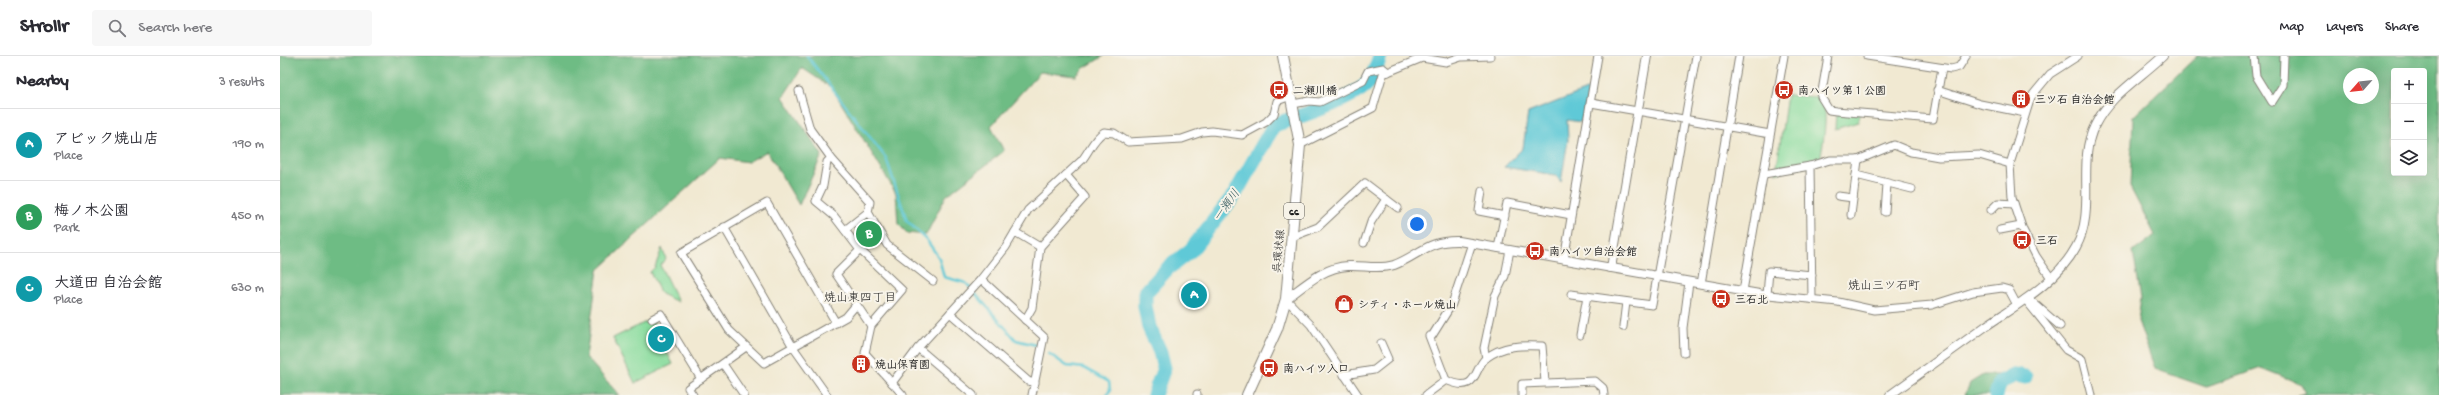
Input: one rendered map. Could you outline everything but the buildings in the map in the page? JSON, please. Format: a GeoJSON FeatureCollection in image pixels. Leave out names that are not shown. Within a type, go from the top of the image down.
{"type":"FeatureCollection","features":[{"type":"Feature","properties":{"kind":"main road","name":"呉環状線"},"geometry":{"type":"LineString","coordinates":[[1247,395],[1277,329],[1286,299],[1300,144],[1283,56]]}},
{"type":"Feature","properties":{"kind":"street"},"geometry":{"type":"LineString","coordinates":[[1300,144],[1373,108],[1377,100],[1379,84],[1383,74],[1422,57],[1446,62],[1460,57],[1490,56]]}},
{"type":"Feature","properties":{"kind":"street"},"geometry":{"type":"LineString","coordinates":[[1564,260],[1598,56]]}},
{"type":"Feature","properties":{"kind":"street"},"geometry":{"type":"LineString","coordinates":[[1611,268],[1647,56]]}},
{"type":"Feature","properties":{"kind":"street"},"geometry":{"type":"LineString","coordinates":[[1571,294],[1652,305],[1696,56]]}},
{"type":"Feature","properties":{"kind":"street"},"geometry":{"type":"LineString","coordinates":[[1701,284],[1739,56]]}},
{"type":"Feature","properties":{"kind":"street"},"geometry":{"type":"LineString","coordinates":[[1743,291],[1784,56]]}},
{"type":"Feature","properties":{"kind":"street"},"geometry":{"type":"LineString","coordinates":[[1828,56],[1820,97],[1830,110],[1933,119],[1942,68]]}},
{"type":"Feature","properties":{"kind":"street"},"geometry":{"type":"LineString","coordinates":[[1867,56],[1914,60],[1951,69],[1959,67],[1966,56]]}},
{"type":"Feature","properties":{"kind":"street"},"geometry":{"type":"LineString","coordinates":[[2051,278],[2036,256],[2021,226],[2010,185],[2010,164],[2031,97],[2041,82],[2050,74],[2078,56]]}},
{"type":"Feature","properties":{"kind":"street"},"geometry":{"type":"LineString","coordinates":[[1890,395],[2017,305],[2051,278],[2066,263],[2077,245],[2084,222],[2086,165],[2094,126],[2105,108],[2162,56]]}},
{"type":"Feature","properties":{"kind":"street"},"geometry":{"type":"LineString","coordinates":[[2254,56],[2256,76],[2272,102],[2283,85],[2284,56]]}},
{"type":"Feature","properties":{"kind":"street"},"geometry":{"type":"LineString","coordinates":[[892,383],[918,348],[976,285],[1015,232],[1028,210],[1090,151],[1096,138],[1104,132],[1114,133],[1128,142],[1182,139],[1202,132],[1212,131],[1242,135],[1266,122],[1274,114],[1277,101],[1292,103],[1309,101],[1320,102],[1363,81],[1368,71],[1383,68],[1388,72]]}},
{"type":"Feature","properties":{"kind":"street"},"geometry":{"type":"LineString","coordinates":[[1937,90],[1980,104],[2025,113]]}},
{"type":"Feature","properties":{"kind":"street"},"geometry":{"type":"LineString","coordinates":[[799,91],[810,129],[831,158],[870,202],[868,212],[887,245],[933,281]]}},
{"type":"Feature","properties":{"kind":"street"},"geometry":{"type":"LineString","coordinates":[[1590,103],[1770,134]]}},
{"type":"Feature","properties":{"kind":"street"},"geometry":{"type":"LineString","coordinates":[[1764,174],[1810,166],[1830,160],[1858,160],[1894,145],[1911,152],[1939,157],[1979,155],[2010,164]]}},
{"type":"Feature","properties":{"kind":"street"},"geometry":{"type":"LineString","coordinates":[[831,158],[827,162],[823,186],[816,201],[834,216],[860,250],[902,290],[871,326],[865,353],[903,395]]}},
{"type":"Feature","properties":{"kind":"street"},"geometry":{"type":"LineString","coordinates":[[1851,215],[1858,160]]}},
{"type":"Feature","properties":{"kind":"street"},"geometry":{"type":"LineString","coordinates":[[1810,166],[1812,299]]}},
{"type":"Feature","properties":{"kind":"street"},"geometry":{"type":"LineString","coordinates":[[1025,320],[1032,308],[1040,247],[1086,197],[1066,175]]}},
{"type":"Feature","properties":{"kind":"street"},"geometry":{"type":"LineString","coordinates":[[1856,175],[1887,184],[1912,189]]}},
{"type":"Feature","properties":{"kind":"street"},"geometry":{"type":"LineString","coordinates":[[1292,237],[1318,227],[1365,183],[1398,208]]}},
{"type":"Feature","properties":{"kind":"street"},"geometry":{"type":"LineString","coordinates":[[1885,212],[1887,184]]}},
{"type":"Feature","properties":{"kind":"street"},"geometry":{"type":"LineString","coordinates":[[1482,191],[1479,211],[1505,216]]}},
{"type":"Feature","properties":{"kind":"street"},"geometry":{"type":"LineString","coordinates":[[1838,196],[1853,198]]}},
{"type":"Feature","properties":{"kind":"street"},"geometry":{"type":"LineString","coordinates":[[1364,243],[1371,222],[1386,199]]}},
{"type":"Feature","properties":{"kind":"street"},"geometry":{"type":"LineString","coordinates":[[836,323],[767,203],[681,253],[729,330],[764,363],[846,318],[856,306]]}},
{"type":"Feature","properties":{"kind":"street"},"geometry":{"type":"LineString","coordinates":[[1498,248],[1507,203],[1572,214]]}},
{"type":"Feature","properties":{"kind":"street"},"geometry":{"type":"LineString","coordinates":[[1991,210],[1998,203],[2014,204]]}},
{"type":"Feature","properties":{"kind":"street"},"geometry":{"type":"LineString","coordinates":[[844,230],[868,212]]}},
{"type":"Feature","properties":{"kind":"street"},"geometry":{"type":"LineString","coordinates":[[2000,230],[2021,226]]}},
{"type":"Feature","properties":{"kind":"street"},"geometry":{"type":"LineString","coordinates":[[724,227],[793,347],[827,395]]}},
{"type":"Feature","properties":{"kind":"street"},"geometry":{"type":"LineString","coordinates":[[1015,232],[1040,247]]}},
{"type":"Feature","properties":{"kind":"street"},"geometry":{"type":"LineString","coordinates":[[1358,395],[1311,325],[1286,299],[1320,274],[1335,268],[1348,266],[1381,268],[1394,265],[1432,244],[1443,240],[1472,243],[1743,291],[1838,302],[1874,310],[1932,305],[1972,292],[2002,288],[2009,290],[2017,305]]}},
{"type":"Feature","properties":{"kind":"street"},"geometry":{"type":"LineString","coordinates":[[1472,243],[1452,304],[1432,336],[1429,336],[1446,380],[1457,391],[1472,388],[1477,381],[1482,363],[1486,358],[1507,347],[1521,345],[1542,346],[1545,382]]}},
{"type":"Feature","properties":{"kind":"street"},"geometry":{"type":"LineString","coordinates":[[860,250],[836,274],[856,306],[871,326]]}},
{"type":"Feature","properties":{"kind":"street"},"geometry":{"type":"LineString","coordinates":[[1486,358],[1484,348],[1495,296],[1505,276],[1510,250]]}},
{"type":"Feature","properties":{"kind":"street"},"geometry":{"type":"LineString","coordinates":[[1763,294],[1769,271],[1812,276]]}},
{"type":"Feature","properties":{"kind":"street"},"geometry":{"type":"LineString","coordinates":[[1684,353],[1683,328],[1689,282]]}},
{"type":"Feature","properties":{"kind":"street"},"geometry":{"type":"LineString","coordinates":[[976,285],[1025,320],[1044,337],[1032,395]]}},
{"type":"Feature","properties":{"kind":"street"},"geometry":{"type":"LineString","coordinates":[[1580,335],[1587,296]]}},
{"type":"Feature","properties":{"kind":"street"},"geometry":{"type":"LineString","coordinates":[[2026,298],[2060,326]]}},
{"type":"Feature","properties":{"kind":"street"},"geometry":{"type":"LineString","coordinates":[[2026,298],[2066,350],[2082,359],[2091,395]]}},
{"type":"Feature","properties":{"kind":"street"},"geometry":{"type":"LineString","coordinates":[[1622,328],[1626,302]]}},
{"type":"Feature","properties":{"kind":"street"},"geometry":{"type":"LineString","coordinates":[[950,313],[1028,381],[1035,383]]}},
{"type":"Feature","properties":{"kind":"street"},"geometry":{"type":"LineString","coordinates":[[652,319],[661,314],[701,379]]}},
{"type":"Feature","properties":{"kind":"street"},"geometry":{"type":"LineString","coordinates":[[1344,375],[1374,370],[1388,359],[1381,343]]}},
{"type":"Feature","properties":{"kind":"street"},"geometry":{"type":"LineString","coordinates":[[693,395],[688,388],[746,347]]}},
{"type":"Feature","properties":{"kind":"street"},"geometry":{"type":"LineString","coordinates":[[918,348],[973,395]]}},
{"type":"Feature","properties":{"kind":"street"},"geometry":{"type":"LineString","coordinates":[[723,364],[744,395]]}},
{"type":"Feature","properties":{"kind":"street"},"geometry":{"type":"LineString","coordinates":[[1426,395],[1446,380]]}},
{"type":"Feature","properties":{"kind":"street"},"geometry":{"type":"LineString","coordinates":[[1522,395],[1522,384],[1595,381],[1603,388],[1604,395]]}},
{"type":"Feature","properties":{"kind":"green space"},"geometry":{"type":"Polygon","coordinates":[[[280,56],[1104,56],[1084,68],[1076,76],[1040,72],[991,126],[1004,151],[946,196],[926,235],[907,233],[898,224],[896,193],[832,88],[802,68],[783,97],[822,155],[799,205],[767,151],[748,162],[720,158],[598,270],[586,357],[619,395],[280,395],[280,56]]]}},
{"type":"Feature","properties":{"kind":"green space"},"geometry":{"type":"Polygon","coordinates":[[[2197,56],[2439,56],[2439,395],[2297,395],[2306,393],[2301,384],[2261,368],[2206,387],[2155,369],[2138,321],[2141,298],[2133,252],[2155,235],[2130,187],[2133,117],[2197,56]]]}},
{"type":"Feature","properties":{"kind":"green space"},"geometry":{"type":"Polygon","coordinates":[[[1787,95],[1821,97],[1824,103],[1825,111],[1825,129],[1820,163],[1776,173],[1787,95]]]}},
{"type":"Feature","properties":{"kind":"green space"},"geometry":{"type":"Polygon","coordinates":[[[1836,111],[1861,112],[1858,122],[1835,129],[1836,111]]]}},
{"type":"Feature","properties":{"kind":"green space"},"geometry":{"type":"Polygon","coordinates":[[[867,216],[880,237],[870,249],[857,231],[867,216]]]}},
{"type":"Feature","properties":{"kind":"green space"},"geometry":{"type":"Polygon","coordinates":[[[662,248],[666,259],[660,265],[678,302],[661,294],[650,272],[655,267],[662,248]]]}},
{"type":"Feature","properties":{"kind":"green space"},"geometry":{"type":"Polygon","coordinates":[[[652,319],[658,333],[654,336],[659,348],[664,346],[673,364],[635,383],[613,338],[652,319]]]}},
{"type":"Feature","properties":{"kind":"green space"},"geometry":{"type":"Polygon","coordinates":[[[1983,375],[2005,375],[1995,386],[1992,395],[1965,395],[1970,383],[1983,375]]]}},
{"type":"Feature","properties":{"kind":"water"},"geometry":{"type":"Polygon","coordinates":[[[1589,89],[1581,122],[1567,120],[1568,140],[1561,182],[1555,175],[1504,167],[1523,148],[1528,113],[1589,89]]]}},
{"type":"Feature","properties":{"kind":"waterway"},"geometry":{"type":"LineString","coordinates":[[807,56],[886,158],[907,221],[926,239],[939,258],[944,277],[966,283],[1016,340],[1036,345]]}},
{"type":"Feature","properties":{"kind":"waterway","name":"一瀬川"},"geometry":{"type":"LineString","coordinates":[[1154,395],[1164,368],[1160,352],[1149,327],[1145,306],[1145,293],[1168,268],[1191,250],[1235,194],[1274,125],[1336,103],[1359,91],[1372,78],[1380,56]]}},
{"type":"Feature","properties":{"kind":"waterway"},"geometry":{"type":"LineString","coordinates":[[1048,353],[1067,366],[1084,368],[1109,382],[1110,390],[1107,395]]}},
{"type":"Feature","properties":{"kind":"waterway"},"geometry":{"type":"LineString","coordinates":[[1996,395],[2000,382],[2016,375],[2025,377]]}},
{"type":"Feature","properties":{"kind":"place","name":"二瀬川橋"},"geometry":{"type":"Point","coordinates":[1279,90]}},
{"type":"Feature","properties":{"kind":"place","name":"南ハイツ第１公園"},"geometry":{"type":"Point","coordinates":[1784,90]}},
{"type":"Feature","properties":{"kind":"place","name":"三ツ石 自治会館"},"geometry":{"type":"Point","coordinates":[2021,99]}},
{"type":"Feature","properties":{"kind":"place","name":"梅ノ木公園"},"geometry":{"type":"Point","coordinates":[869,234]}},
{"type":"Feature","properties":{"kind":"place","name":"三石"},"geometry":{"type":"Point","coordinates":[2022,240]}},
{"type":"Feature","properties":{"kind":"place","name":"南ハイツ自治会館"},"geometry":{"type":"Point","coordinates":[1535,251]}},
{"type":"Feature","properties":{"kind":"place","name":"アビック焼山店"},"geometry":{"type":"Point","coordinates":[1194,295]}},
{"type":"Feature","properties":{"kind":"place","name":"三石北"},"geometry":{"type":"Point","coordinates":[1721,299]}},
{"type":"Feature","properties":{"kind":"place","name":"シティ・ホール焼山"},"geometry":{"type":"Point","coordinates":[1344,304]}},
{"type":"Feature","properties":{"kind":"place","name":"大道田 自治会館"},"geometry":{"type":"Point","coordinates":[661,339]}},
{"type":"Feature","properties":{"kind":"place","name":"焼山保育園"},"geometry":{"type":"Point","coordinates":[861,364]}},
{"type":"Feature","properties":{"kind":"place","name":"南ハイツ入口"},"geometry":{"type":"Point","coordinates":[1269,368]}},
{"type":"Feature","properties":{"kind":"district","name":"焼山三ツ石町"},"geometry":{"type":"Point","coordinates":[1884,285]}},
{"type":"Feature","properties":{"kind":"district","name":"焼山東四丁目"},"geometry":{"type":"Point","coordinates":[860,297]}}]}
